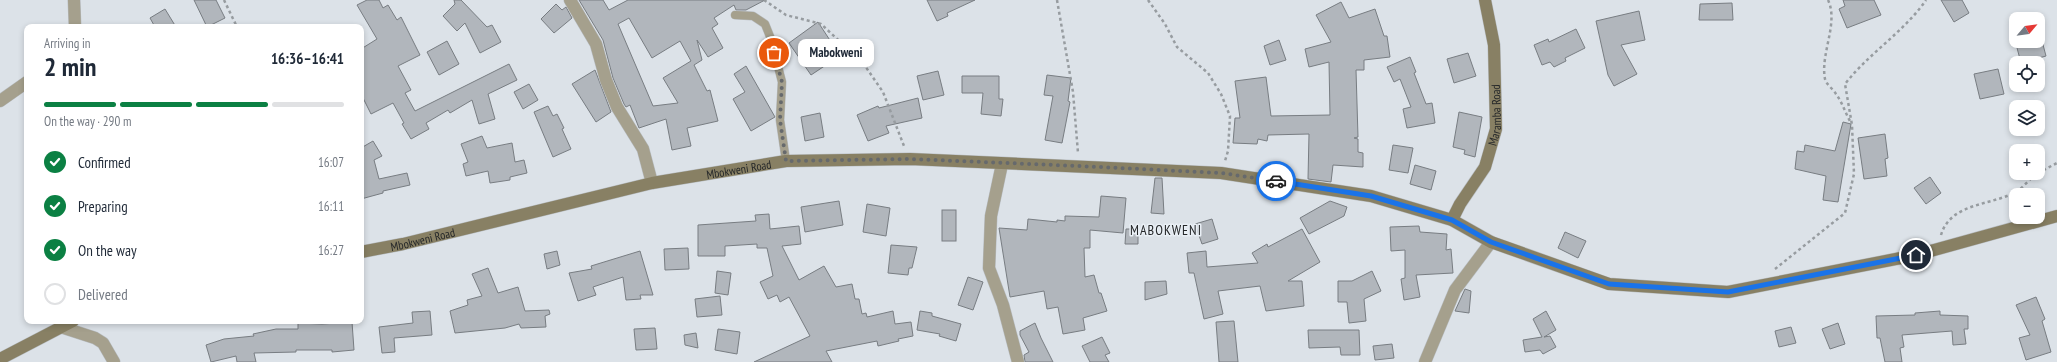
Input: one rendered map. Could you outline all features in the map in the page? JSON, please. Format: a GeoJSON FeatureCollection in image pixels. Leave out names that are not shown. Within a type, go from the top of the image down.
{"type":"FeatureCollection","features":[{"type":"Feature","properties":{"kind":"street"},"geometry":{"type":"LineString","coordinates":[[74,0],[75,24]]}},
{"type":"Feature","properties":{"kind":"street"},"geometry":{"type":"LineString","coordinates":[[570,0],[596,44],[606,80],[617,107],[643,149],[652,183]]}},
{"type":"Feature","properties":{"kind":"street","name":"Maramba Road"},"geometry":{"type":"LineString","coordinates":[[1452,220],[1460,204],[1485,167],[1496,129],[1494,45],[1485,0]]}},
{"type":"Feature","properties":{"kind":"street"},"geometry":{"type":"LineString","coordinates":[[0,101],[24,84]]}},
{"type":"Feature","properties":{"kind":"street","name":"Mbokweni Road"},"geometry":{"type":"LineString","coordinates":[[364,251],[403,244],[652,183],[786,161],[910,159],[1221,173],[1371,196],[1452,220],[1491,242],[1609,284],[1728,292],[1916,255],[2057,216]]}},
{"type":"Feature","properties":{"kind":"street"},"geometry":{"type":"LineString","coordinates":[[1002,164],[991,216],[989,268],[1003,305],[1018,362]]}},
{"type":"Feature","properties":{"kind":"street"},"geometry":{"type":"LineString","coordinates":[[1425,362],[1455,290],[1491,242]]}},
{"type":"Feature","properties":{"kind":"street"},"geometry":{"type":"LineString","coordinates":[[0,359],[67,324]]}},
{"type":"Feature","properties":{"kind":"street"},"geometry":{"type":"LineString","coordinates":[[61,327],[95,338],[102,343],[114,362]]}},
{"type":"Feature","properties":{"kind":"lane"},"geometry":{"type":"LineString","coordinates":[[735,15],[753,16],[764,24],[771,39],[782,82],[780,120],[786,161]]}},
{"type":"Feature","properties":{"kind":"path"},"geometry":{"type":"LineString","coordinates":[[224,0],[236,24]]}},
{"type":"Feature","properties":{"kind":"path"},"geometry":{"type":"LineString","coordinates":[[764,0],[786,15],[821,24],[862,63],[883,92],[910,159]]}},
{"type":"Feature","properties":{"kind":"path"},"geometry":{"type":"LineString","coordinates":[[1057,0],[1073,92],[1079,166]]}},
{"type":"Feature","properties":{"kind":"path"},"geometry":{"type":"LineString","coordinates":[[1148,0],[1165,24],[1177,47],[1208,73],[1221,94],[1230,116],[1228,151],[1221,173]]}},
{"type":"Feature","properties":{"kind":"path"},"geometry":{"type":"LineString","coordinates":[[1828,0],[1831,6],[1832,21],[1826,54],[1825,80],[1837,95],[1852,125]]}},
{"type":"Feature","properties":{"kind":"path"},"geometry":{"type":"LineString","coordinates":[[1770,272],[1845,213],[1854,174],[1852,125],[1845,84],[1859,66],[1917,13],[1926,0]]}},
{"type":"Feature","properties":{"kind":"path"},"geometry":{"type":"LineString","coordinates":[[2045,169],[2057,163]]}},
{"type":"Feature","properties":{"kind":"path"},"geometry":{"type":"LineString","coordinates":[[1938,249],[1943,229],[1957,214],[1975,205],[1995,200],[2018,190],[2030,180]]}},
{"type":"Feature","properties":{"kind":"building"},"geometry":{"type":"Polygon","coordinates":[[[194,0],[216,0],[225,18],[213,24],[206,24],[194,0]]]}},
{"type":"Feature","properties":{"kind":"building"},"geometry":{"type":"Polygon","coordinates":[[[367,0],[379,0],[383,8],[388,5],[397,20],[401,17],[420,55],[398,66],[411,90],[405,93],[415,111],[509,64],[517,80],[488,94],[495,119],[479,124],[472,100],[450,113],[448,110],[426,123],[429,129],[411,139],[402,124],[404,123],[393,103],[371,114],[364,100],[364,47],[377,39],[357,5],[367,0]]]}},
{"type":"Feature","properties":{"kind":"building"},"geometry":{"type":"Polygon","coordinates":[[[454,0],[461,0],[487,27],[492,25],[501,42],[480,53],[465,23],[457,31],[443,16],[455,4],[454,0]]]}},
{"type":"Feature","properties":{"kind":"building"},"geometry":{"type":"Polygon","coordinates":[[[579,0],[603,0],[609,10],[628,0],[765,0],[746,10],[736,10],[734,5],[714,18],[718,24],[712,28],[723,48],[708,57],[697,40],[702,60],[694,65],[707,91],[710,90],[718,121],[687,128],[691,146],[672,150],[666,119],[639,128],[630,105],[626,107],[624,104],[613,78],[603,40],[579,0]],[[629,18],[618,24],[653,106],[678,103],[663,78],[691,61],[680,41],[652,58],[629,18]]]}},
{"type":"Feature","properties":{"kind":"building"},"geometry":{"type":"Polygon","coordinates":[[[927,0],[975,0],[947,13],[948,16],[937,21],[927,0]]]}},
{"type":"Feature","properties":{"kind":"building"},"geometry":{"type":"Polygon","coordinates":[[[1843,0],[1874,0],[1881,15],[1847,28],[1839,9],[1845,6],[1843,0]]]}},
{"type":"Feature","properties":{"kind":"building"},"geometry":{"type":"Polygon","coordinates":[[[1941,0],[1962,0],[1969,13],[1954,22],[1941,0]]]}},
{"type":"Feature","properties":{"kind":"building"},"geometry":{"type":"Polygon","coordinates":[[[1341,2],[1349,18],[1375,9],[1384,36],[1387,36],[1390,57],[1364,60],[1364,70],[1356,70],[1358,137],[1354,138],[1358,139],[1358,152],[1363,153],[1363,167],[1333,165],[1331,182],[1308,179],[1309,134],[1268,135],[1267,141],[1258,139],[1257,144],[1233,143],[1235,118],[1240,118],[1235,81],[1266,77],[1271,116],[1330,115],[1329,62],[1309,67],[1305,49],[1331,42],[1316,15],[1341,2]]]}},
{"type":"Feature","properties":{"kind":"building"},"geometry":{"type":"Polygon","coordinates":[[[1732,3],[1733,20],[1699,20],[1700,4],[1732,3]]]}},
{"type":"Feature","properties":{"kind":"building"},"geometry":{"type":"Polygon","coordinates":[[[556,4],[562,10],[566,7],[572,18],[554,33],[541,19],[556,4]]]}},
{"type":"Feature","properties":{"kind":"building"},"geometry":{"type":"Polygon","coordinates":[[[165,9],[174,24],[153,24],[150,18],[165,9]]]}},
{"type":"Feature","properties":{"kind":"building"},"geometry":{"type":"Polygon","coordinates":[[[1639,11],[1645,40],[1621,45],[1637,74],[1614,86],[1608,75],[1596,21],[1639,11]]]}},
{"type":"Feature","properties":{"kind":"building"},"geometry":{"type":"Polygon","coordinates":[[[818,22],[837,51],[823,61],[826,65],[811,75],[789,43],[818,22]]]}},
{"type":"Feature","properties":{"kind":"building"},"geometry":{"type":"Polygon","coordinates":[[[1576,29],[1585,48],[1565,58],[1566,61],[1554,67],[1550,62],[1542,65],[1534,45],[1548,39],[1549,42],[1576,29]]]}},
{"type":"Feature","properties":{"kind":"building"},"geometry":{"type":"Polygon","coordinates":[[[1279,40],[1286,60],[1270,65],[1264,46],[1279,40]]]}},
{"type":"Feature","properties":{"kind":"building"},"geometry":{"type":"Polygon","coordinates":[[[447,41],[459,64],[439,75],[427,52],[447,41]]]}},
{"type":"Feature","properties":{"kind":"building"},"geometry":{"type":"Polygon","coordinates":[[[2017,48],[2044,48],[2046,56],[2045,56],[2019,56],[2017,48]]]}},
{"type":"Feature","properties":{"kind":"building"},"geometry":{"type":"Polygon","coordinates":[[[1468,53],[1476,76],[1454,83],[1447,59],[1468,53]]]}},
{"type":"Feature","properties":{"kind":"building"},"geometry":{"type":"Polygon","coordinates":[[[1410,57],[1416,72],[1414,73],[1426,104],[1432,103],[1435,123],[1407,128],[1403,109],[1411,107],[1400,79],[1394,82],[1387,67],[1410,57]]]}},
{"type":"Feature","properties":{"kind":"building"},"geometry":{"type":"Polygon","coordinates":[[[746,66],[775,117],[751,131],[733,99],[745,92],[734,74],[746,66]]]}},
{"type":"Feature","properties":{"kind":"building"},"geometry":{"type":"Polygon","coordinates":[[[1998,69],[2004,94],[1980,99],[1974,74],[1998,69]]]}},
{"type":"Feature","properties":{"kind":"building"},"geometry":{"type":"Polygon","coordinates":[[[595,70],[611,112],[596,122],[572,84],[595,70]]]}},
{"type":"Feature","properties":{"kind":"building"},"geometry":{"type":"Polygon","coordinates":[[[938,71],[944,95],[923,100],[917,76],[938,71]]]}},
{"type":"Feature","properties":{"kind":"building"},"geometry":{"type":"Polygon","coordinates":[[[1047,75],[1071,78],[1068,101],[1070,102],[1062,143],[1045,140],[1053,96],[1044,95],[1047,75]]]}},
{"type":"Feature","properties":{"kind":"building"},"geometry":{"type":"Polygon","coordinates":[[[962,76],[999,76],[999,99],[1003,99],[1001,116],[981,114],[983,93],[962,93],[962,76]]]}},
{"type":"Feature","properties":{"kind":"building"},"geometry":{"type":"Polygon","coordinates":[[[529,84],[538,100],[523,109],[514,92],[529,84]]]}},
{"type":"Feature","properties":{"kind":"building"},"geometry":{"type":"Polygon","coordinates":[[[918,98],[922,118],[886,126],[889,133],[868,141],[857,115],[878,106],[879,108],[918,98]]]}},
{"type":"Feature","properties":{"kind":"building"},"geometry":{"type":"Polygon","coordinates":[[[548,106],[553,116],[557,114],[564,128],[562,129],[571,149],[553,157],[534,112],[548,106]]]}},
{"type":"Feature","properties":{"kind":"building"},"geometry":{"type":"Polygon","coordinates":[[[1459,112],[1482,117],[1475,157],[1464,154],[1465,150],[1453,147],[1459,112]]]}},
{"type":"Feature","properties":{"kind":"building"},"geometry":{"type":"Polygon","coordinates":[[[820,113],[824,137],[805,141],[801,117],[820,113]]]}},
{"type":"Feature","properties":{"kind":"building"},"geometry":{"type":"Polygon","coordinates":[[[1843,122],[1851,124],[1838,202],[1823,200],[1826,176],[1795,169],[1797,151],[1804,152],[1805,145],[1835,151],[1843,122]]]}},
{"type":"Feature","properties":{"kind":"building"},"geometry":{"type":"Polygon","coordinates":[[[1885,134],[1888,158],[1885,159],[1887,176],[1864,179],[1858,138],[1885,134]]]}},
{"type":"Feature","properties":{"kind":"building"},"geometry":{"type":"Polygon","coordinates":[[[482,136],[487,148],[512,143],[515,162],[524,160],[527,173],[510,177],[510,180],[490,183],[488,171],[466,176],[463,164],[468,162],[461,144],[482,136]]]}},
{"type":"Feature","properties":{"kind":"building"},"geometry":{"type":"Polygon","coordinates":[[[373,141],[382,156],[374,160],[379,179],[407,173],[410,185],[383,191],[383,193],[364,198],[364,146],[373,141]]]}},
{"type":"Feature","properties":{"kind":"building"},"geometry":{"type":"Polygon","coordinates":[[[1393,145],[1413,148],[1408,173],[1389,170],[1393,145]]]}},
{"type":"Feature","properties":{"kind":"building"},"geometry":{"type":"Polygon","coordinates":[[[1415,165],[1436,171],[1431,190],[1410,184],[1415,165]]]}},
{"type":"Feature","properties":{"kind":"building"},"geometry":{"type":"Polygon","coordinates":[[[1930,177],[1941,193],[1926,204],[1914,188],[1930,177]]]}},
{"type":"Feature","properties":{"kind":"building"},"geometry":{"type":"Polygon","coordinates":[[[1155,178],[1162,178],[1164,214],[1151,213],[1155,178]]]}},
{"type":"Feature","properties":{"kind":"building"},"geometry":{"type":"Polygon","coordinates":[[[1101,196],[1126,198],[1123,233],[1090,230],[1090,248],[1084,248],[1085,277],[1094,275],[1099,293],[1101,293],[1107,311],[1083,318],[1085,330],[1063,334],[1058,307],[1047,309],[1044,291],[1010,297],[999,228],[1027,230],[1028,219],[1057,222],[1057,220],[1065,221],[1065,216],[1099,217],[1101,196]]]}},
{"type":"Feature","properties":{"kind":"building"},"geometry":{"type":"Polygon","coordinates":[[[839,201],[843,225],[805,232],[801,207],[839,201]]]}},
{"type":"Feature","properties":{"kind":"building"},"geometry":{"type":"Polygon","coordinates":[[[1330,201],[1347,207],[1344,216],[1309,234],[1300,218],[1330,201]]]}},
{"type":"Feature","properties":{"kind":"building"},"geometry":{"type":"Polygon","coordinates":[[[867,204],[890,208],[886,236],[863,232],[867,204]]]}},
{"type":"Feature","properties":{"kind":"building"},"geometry":{"type":"Polygon","coordinates":[[[942,210],[956,210],[956,241],[942,241],[942,210]]]}},
{"type":"Feature","properties":{"kind":"building"},"geometry":{"type":"Polygon","coordinates":[[[769,214],[770,229],[799,226],[801,244],[782,246],[799,280],[824,266],[836,287],[852,284],[855,299],[859,299],[862,314],[866,313],[867,317],[893,311],[895,324],[911,322],[913,336],[898,339],[899,341],[878,346],[877,341],[826,351],[832,362],[754,362],[810,336],[789,297],[780,302],[777,295],[768,299],[760,282],[773,276],[767,248],[757,248],[757,244],[725,246],[725,256],[698,256],[698,225],[756,221],[755,215],[769,214]]]}},
{"type":"Feature","properties":{"kind":"building"},"geometry":{"type":"Polygon","coordinates":[[[1212,219],[1218,239],[1202,244],[1195,224],[1212,219]]]}},
{"type":"Feature","properties":{"kind":"building"},"geometry":{"type":"Polygon","coordinates":[[[1419,226],[1420,232],[1447,234],[1446,250],[1451,249],[1453,273],[1416,275],[1420,297],[1404,300],[1401,279],[1405,278],[1405,250],[1391,251],[1390,227],[1419,226]]]}},
{"type":"Feature","properties":{"kind":"building"},"geometry":{"type":"Polygon","coordinates":[[[1126,229],[1138,229],[1138,244],[1125,244],[1126,229]]]}},
{"type":"Feature","properties":{"kind":"building"},"geometry":{"type":"Polygon","coordinates":[[[1302,229],[1320,262],[1288,281],[1302,281],[1304,306],[1266,311],[1260,286],[1218,291],[1223,314],[1204,319],[1194,273],[1189,273],[1187,253],[1206,251],[1207,267],[1258,263],[1252,253],[1267,244],[1268,247],[1302,229]]]}},
{"type":"Feature","properties":{"kind":"building"},"geometry":{"type":"Polygon","coordinates":[[[1565,232],[1586,241],[1578,258],[1558,248],[1565,232]]]}},
{"type":"Feature","properties":{"kind":"building"},"geometry":{"type":"Polygon","coordinates":[[[891,245],[917,247],[912,268],[909,268],[908,275],[888,273],[891,245]]]}},
{"type":"Feature","properties":{"kind":"building"},"geometry":{"type":"Polygon","coordinates":[[[688,248],[689,269],[665,270],[664,249],[688,248]]]}},
{"type":"Feature","properties":{"kind":"building"},"geometry":{"type":"Polygon","coordinates":[[[557,251],[560,265],[547,269],[544,254],[557,251]]]}},
{"type":"Feature","properties":{"kind":"building"},"geometry":{"type":"Polygon","coordinates":[[[640,251],[653,295],[640,295],[641,299],[626,300],[623,277],[593,287],[596,295],[578,301],[569,273],[592,269],[591,266],[640,251]]]}},
{"type":"Feature","properties":{"kind":"building"},"geometry":{"type":"Polygon","coordinates":[[[488,268],[498,293],[518,287],[525,311],[549,310],[550,314],[545,316],[546,327],[521,328],[519,324],[505,328],[455,333],[450,311],[468,305],[467,300],[482,296],[472,274],[488,268]]]}},
{"type":"Feature","properties":{"kind":"building"},"geometry":{"type":"Polygon","coordinates":[[[717,271],[731,273],[728,295],[715,293],[717,271]]]}},
{"type":"Feature","properties":{"kind":"building"},"geometry":{"type":"Polygon","coordinates":[[[1372,271],[1381,291],[1364,299],[1366,321],[1349,323],[1347,302],[1338,302],[1338,281],[1352,281],[1372,271]]]}},
{"type":"Feature","properties":{"kind":"building"},"geometry":{"type":"Polygon","coordinates":[[[968,277],[983,282],[973,310],[958,305],[968,277]]]}},
{"type":"Feature","properties":{"kind":"building"},"geometry":{"type":"Polygon","coordinates":[[[1166,281],[1167,294],[1145,300],[1145,282],[1166,281]]]}},
{"type":"Feature","properties":{"kind":"building"},"geometry":{"type":"Polygon","coordinates":[[[1465,289],[1471,291],[1469,313],[1455,311],[1465,289]]]}},
{"type":"Feature","properties":{"kind":"building"},"geometry":{"type":"Polygon","coordinates":[[[720,296],[722,315],[697,317],[695,299],[720,296]]]}},
{"type":"Feature","properties":{"kind":"building"},"geometry":{"type":"Polygon","coordinates":[[[2036,297],[2045,319],[2042,321],[2051,352],[2026,360],[2019,338],[2030,335],[2016,305],[2036,297]]]}},
{"type":"Feature","properties":{"kind":"building"},"geometry":{"type":"Polygon","coordinates":[[[430,311],[432,335],[394,338],[395,352],[382,353],[379,327],[413,323],[412,312],[430,311]]]}},
{"type":"Feature","properties":{"kind":"building"},"geometry":{"type":"Polygon","coordinates":[[[920,311],[932,313],[932,316],[961,324],[956,341],[939,336],[940,334],[917,330],[920,311]]]}},
{"type":"Feature","properties":{"kind":"building"},"geometry":{"type":"Polygon","coordinates":[[[1546,311],[1556,330],[1544,337],[1550,336],[1556,347],[1543,354],[1540,350],[1525,352],[1523,340],[1542,337],[1533,319],[1546,311]]]}},
{"type":"Feature","properties":{"kind":"building"},"geometry":{"type":"Polygon","coordinates":[[[1940,311],[1940,315],[1968,316],[1968,329],[1964,329],[1966,344],[1953,345],[1952,331],[1902,335],[1904,347],[1900,348],[1902,362],[1885,362],[1880,338],[1877,338],[1876,316],[1915,315],[1915,313],[1940,311]]]}},
{"type":"Feature","properties":{"kind":"building"},"geometry":{"type":"Polygon","coordinates":[[[1234,321],[1238,362],[1219,362],[1216,322],[1234,321]]]}},
{"type":"Feature","properties":{"kind":"building"},"geometry":{"type":"Polygon","coordinates":[[[1035,323],[1053,362],[1025,362],[1024,355],[1029,352],[1020,335],[1020,331],[1035,323]]]}},
{"type":"Feature","properties":{"kind":"building"},"geometry":{"type":"Polygon","coordinates":[[[1838,323],[1845,344],[1830,349],[1822,329],[1838,323]]]}},
{"type":"Feature","properties":{"kind":"building"},"geometry":{"type":"Polygon","coordinates":[[[298,324],[352,324],[354,350],[332,352],[332,350],[296,350],[296,352],[254,353],[256,362],[237,362],[236,356],[211,362],[206,345],[224,339],[254,336],[253,334],[276,329],[298,329],[298,324]]]}},
{"type":"Feature","properties":{"kind":"building"},"geometry":{"type":"Polygon","coordinates":[[[1791,327],[1796,343],[1779,347],[1775,331],[1791,327]]]}},
{"type":"Feature","properties":{"kind":"building"},"geometry":{"type":"Polygon","coordinates":[[[655,328],[657,349],[636,350],[634,329],[655,328]]]}},
{"type":"Feature","properties":{"kind":"building"},"geometry":{"type":"Polygon","coordinates":[[[718,329],[740,332],[737,354],[715,350],[718,329]]]}},
{"type":"Feature","properties":{"kind":"building"},"geometry":{"type":"Polygon","coordinates":[[[1308,330],[1359,330],[1360,355],[1341,355],[1340,347],[1309,348],[1308,330]]]}},
{"type":"Feature","properties":{"kind":"building"},"geometry":{"type":"Polygon","coordinates":[[[696,333],[698,348],[685,345],[684,335],[696,333]]]}},
{"type":"Feature","properties":{"kind":"building"},"geometry":{"type":"Polygon","coordinates":[[[1102,337],[1110,353],[1105,355],[1109,362],[1090,362],[1082,346],[1102,337]]]}},
{"type":"Feature","properties":{"kind":"building"},"geometry":{"type":"Polygon","coordinates":[[[1392,344],[1394,358],[1375,360],[1373,346],[1392,344]]]}},
{"type":"Feature","properties":{"kind":"way so far"},"geometry":{"type":"LineString","coordinates":[[774,53],[782,82],[780,120],[786,161],[910,159],[1221,173],[1276,181]]}},
{"type":"Feature","properties":{"kind":"place","name":"Mabokweni"},"geometry":{"type":"Point","coordinates":[774,53]}},
{"type":"Feature","properties":{"kind":"district","name":"MABOKWENI"},"geometry":{"type":"Point","coordinates":[1166,230]}},
{"type":"Feature","properties":{"kind":"route"},"geometry":{"type":"LineString","coordinates":[[1276,181],[1371,196],[1452,220],[1491,242],[1609,284],[1728,292],[1916,255]]}}]}
